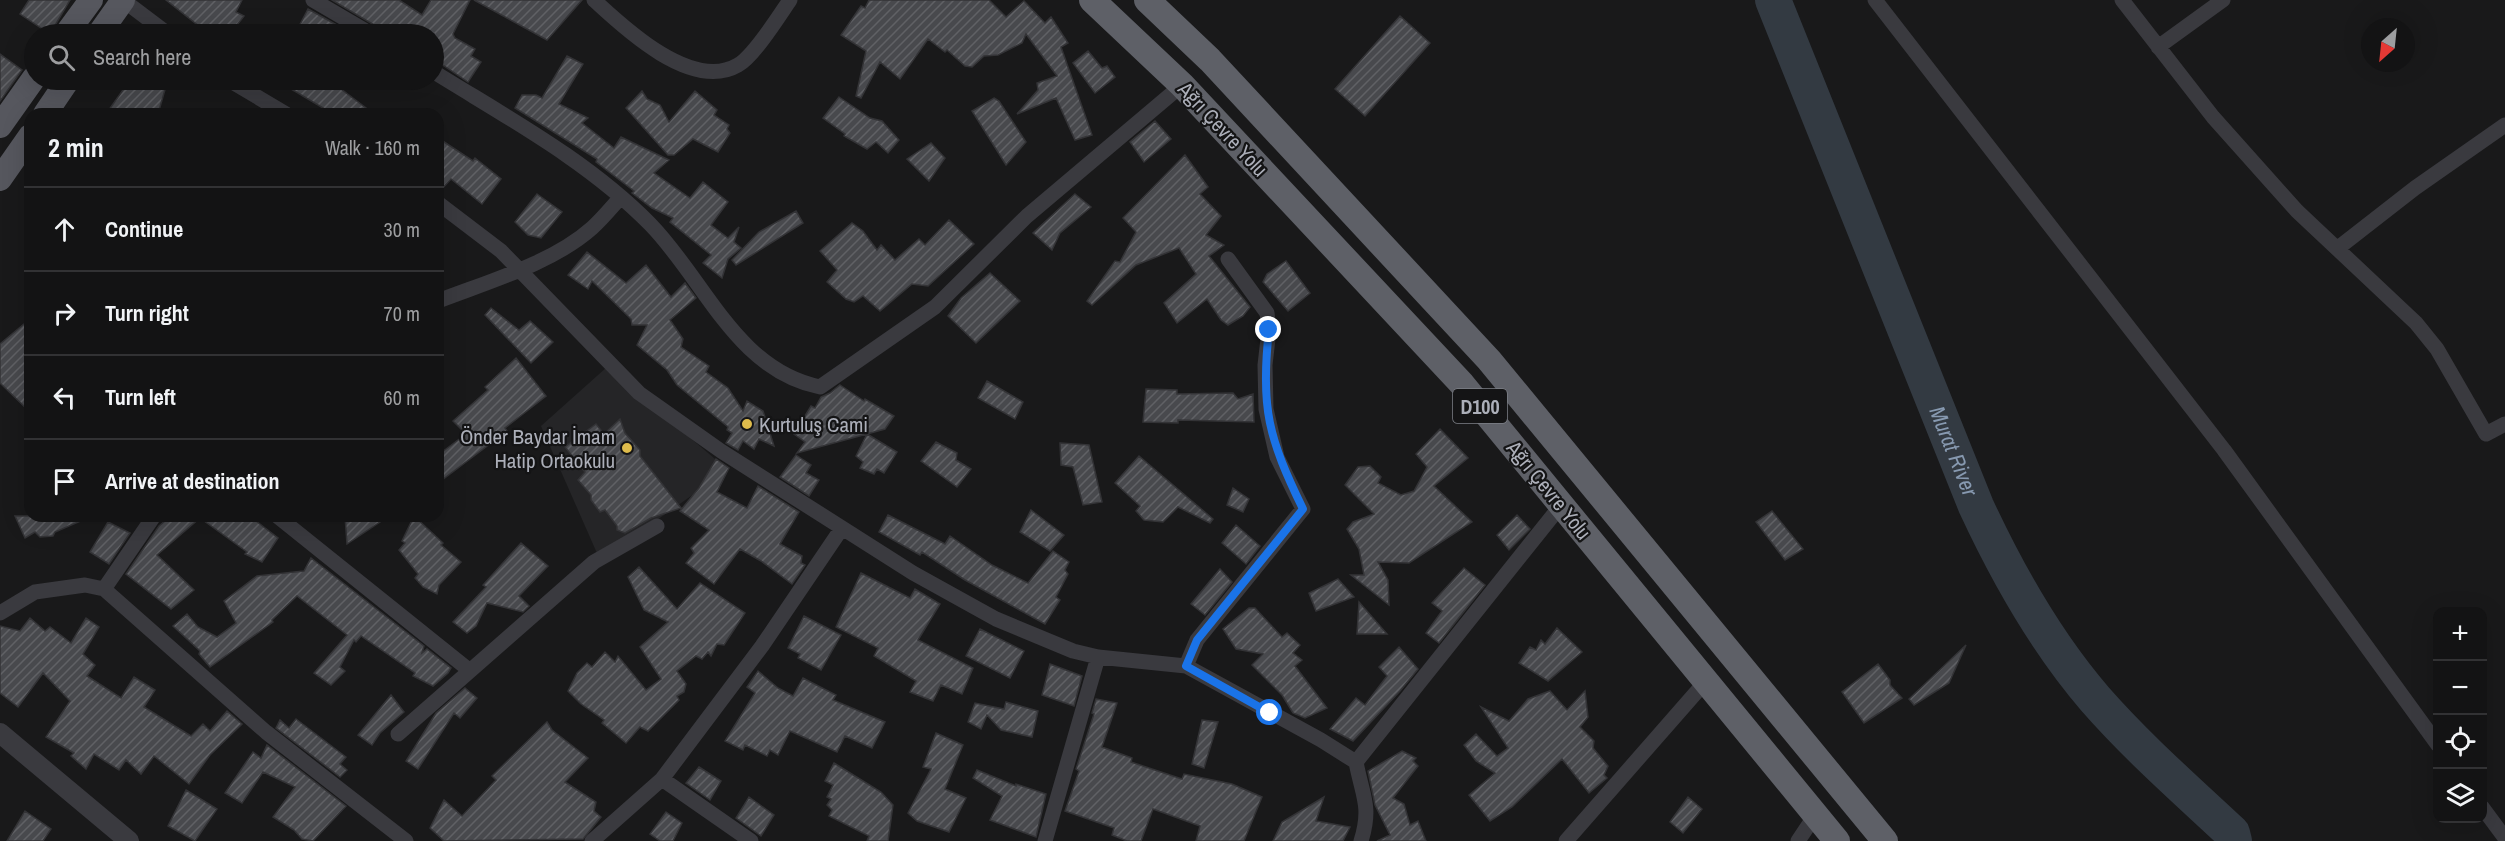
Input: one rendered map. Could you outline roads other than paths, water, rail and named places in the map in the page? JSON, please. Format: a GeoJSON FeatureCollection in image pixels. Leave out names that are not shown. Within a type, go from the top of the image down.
{"type":"FeatureCollection","features":[{"type":"Feature","properties":{"kind":"highway","name":"Ağrı Çevre Yolu"},"geometry":{"type":"LineString","coordinates":[[1092,0],[1182,85],[1462,384],[1837,841]]}},
{"type":"Feature","properties":{"kind":"highway","name":"Ağrı Çevre Yolu"},"geometry":{"type":"LineString","coordinates":[[1147,0],[1210,60],[1489,360],[1885,841]]}},
{"type":"Feature","properties":{"kind":"main road"},"geometry":{"type":"LineString","coordinates":[[73,24],[91,0]]}},
{"type":"Feature","properties":{"kind":"main road"},"geometry":{"type":"LineString","coordinates":[[106,24],[123,0]]}},
{"type":"Feature","properties":{"kind":"main road"},"geometry":{"type":"LineString","coordinates":[[0,126],[26,90]]}},
{"type":"Feature","properties":{"kind":"main road"},"geometry":{"type":"LineString","coordinates":[[49,108],[61,90]]}},
{"type":"Feature","properties":{"kind":"main road"},"geometry":{"type":"LineString","coordinates":[[0,179],[24,144]]}},
{"type":"Feature","properties":{"kind":"street"},"geometry":{"type":"LineString","coordinates":[[123,0],[155,24]]}},
{"type":"Feature","properties":{"kind":"street"},"geometry":{"type":"LineString","coordinates":[[313,0],[354,24]]}},
{"type":"Feature","properties":{"kind":"street"},"geometry":{"type":"LineString","coordinates":[[594,0],[645,45],[687,66],[717,70],[739,65],[765,36],[790,0]]}},
{"type":"Feature","properties":{"kind":"street"},"geometry":{"type":"LineString","coordinates":[[1875,0],[2224,450],[2433,738]]}},
{"type":"Feature","properties":{"kind":"street"},"geometry":{"type":"LineString","coordinates":[[2122,0],[2213,117],[2297,211],[2416,322],[2437,349],[2486,434],[2505,424]]}},
{"type":"Feature","properties":{"kind":"street"},"geometry":{"type":"LineString","coordinates":[[2158,47],[2223,0]]}},
{"type":"Feature","properties":{"kind":"street"},"geometry":{"type":"LineString","coordinates":[[444,78],[546,141],[620,198],[650,224],[747,349],[801,383],[820,387],[935,307],[1027,216],[1182,85]]}},
{"type":"Feature","properties":{"kind":"street"},"geometry":{"type":"LineString","coordinates":[[246,90],[276,108]]}},
{"type":"Feature","properties":{"kind":"street"},"geometry":{"type":"LineString","coordinates":[[2338,248],[2415,188],[2505,125]]}},
{"type":"Feature","properties":{"kind":"street"},"geometry":{"type":"LineString","coordinates":[[444,299],[520,269],[566,246],[591,229],[620,198]]}},
{"type":"Feature","properties":{"kind":"street"},"geometry":{"type":"LineString","coordinates":[[444,208],[501,251],[520,269],[639,393],[721,451],[913,573],[996,619],[1073,651],[1098,657],[1186,666],[1322,740],[1356,762],[1366,798],[1366,825],[1361,841]]}},
{"type":"Feature","properties":{"kind":"street"},"geometry":{"type":"LineString","coordinates":[[1186,666],[1197,640],[1303,509],[1277,457],[1266,409],[1265,365],[1269,330],[1267,313],[1228,259]]}},
{"type":"Feature","properties":{"kind":"street"},"geometry":{"type":"LineString","coordinates":[[1356,762],[1562,504]]}},
{"type":"Feature","properties":{"kind":"street"},"geometry":{"type":"LineString","coordinates":[[104,589],[150,522]]}},
{"type":"Feature","properties":{"kind":"street"},"geometry":{"type":"LineString","coordinates":[[284,522],[469,670]]}},
{"type":"Feature","properties":{"kind":"street"},"geometry":{"type":"LineString","coordinates":[[398,734],[594,561],[657,526]]}},
{"type":"Feature","properties":{"kind":"street"},"geometry":{"type":"LineString","coordinates":[[592,841],[662,779],[762,646],[842,528]]}},
{"type":"Feature","properties":{"kind":"street"},"geometry":{"type":"LineString","coordinates":[[0,613],[35,592],[85,585],[104,589],[266,732],[405,841]]}},
{"type":"Feature","properties":{"kind":"street"},"geometry":{"type":"LineString","coordinates":[[1045,841],[1098,657]]}},
{"type":"Feature","properties":{"kind":"street"},"geometry":{"type":"LineString","coordinates":[[1566,841],[1707,680]]}},
{"type":"Feature","properties":{"kind":"street"},"geometry":{"type":"LineString","coordinates":[[0,733],[129,841]]}},
{"type":"Feature","properties":{"kind":"street"},"geometry":{"type":"LineString","coordinates":[[662,779],[751,841]]}},
{"type":"Feature","properties":{"kind":"street"},"geometry":{"type":"LineString","coordinates":[[1798,841],[1816,814]]}},
{"type":"Feature","properties":{"kind":"street"},"geometry":{"type":"LineString","coordinates":[[2487,814],[2505,838]]}},
{"type":"Feature","properties":{"kind":"waterway","name":"Murat River"},"geometry":{"type":"LineString","coordinates":[[1773,0],[1976,506],[2001,557],[2044,631],[2095,699],[2144,751],[2232,833],[2234,841]]}},
{"type":"Feature","properties":{"kind":"place","name":"Kurtuluş Cami"},"geometry":{"type":"Point","coordinates":[747,424]}},
{"type":"Feature","properties":{"kind":"place","name":"Önder Baydar İmam Hatip Ortaokulu"},"geometry":{"type":"Point","coordinates":[627,448]}}]}
